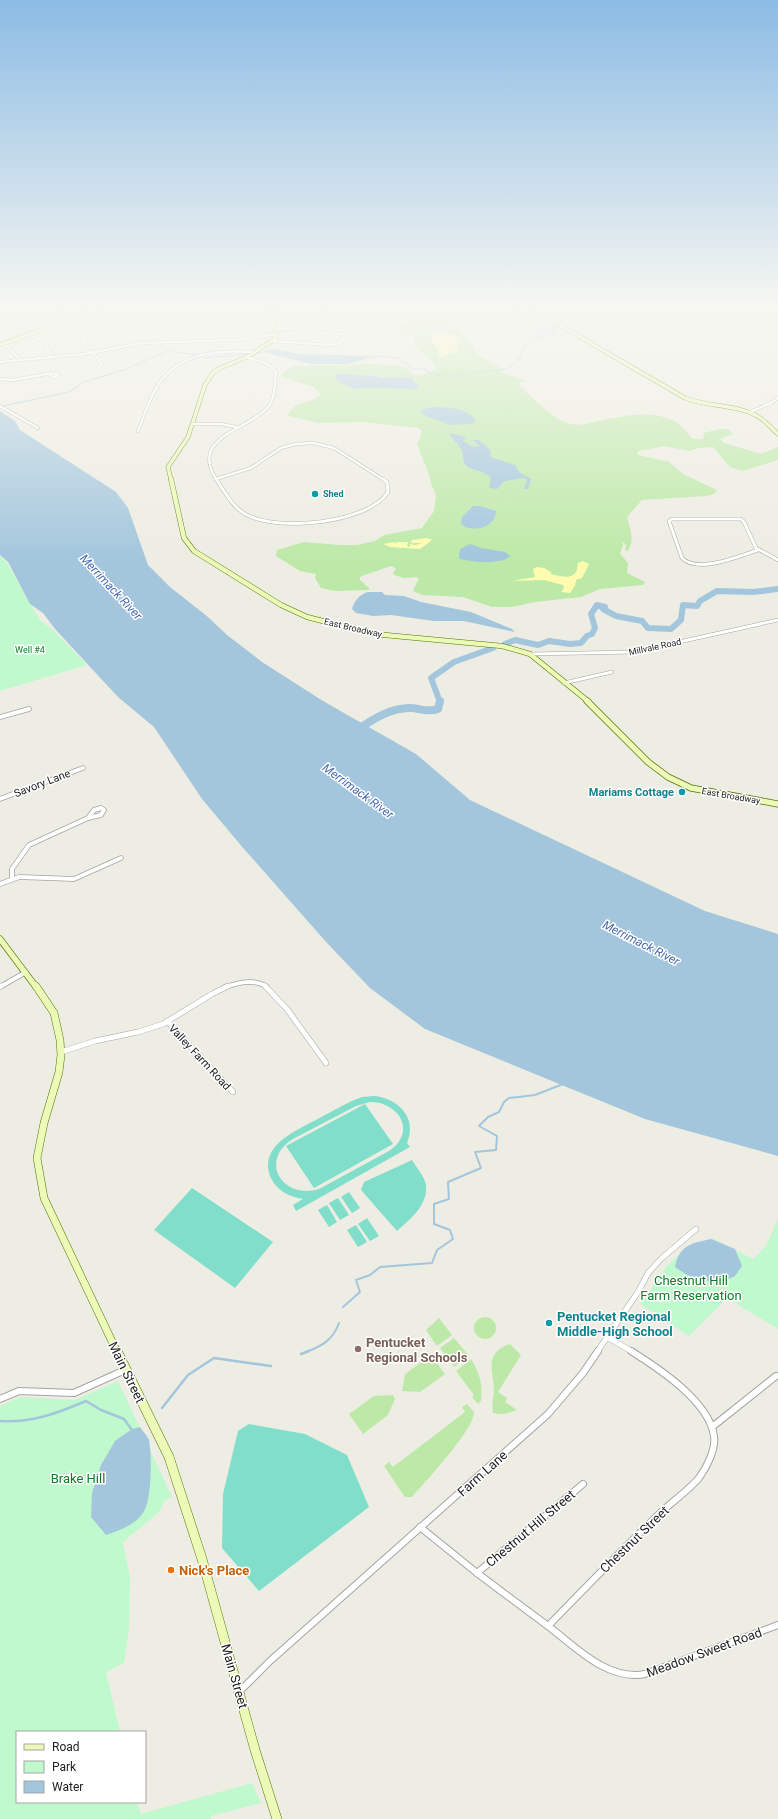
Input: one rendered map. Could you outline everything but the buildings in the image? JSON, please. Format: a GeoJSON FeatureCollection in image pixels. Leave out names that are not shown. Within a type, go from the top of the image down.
{"type":"FeatureCollection","features":[{"type":"Feature","properties":{"kind":"street"},"geometry":{"type":"LineString","coordinates":[[138,431],[155,391]]}},
{"type":"Feature","properties":{"kind":"street","name":"East Broadway"},"geometry":{"type":"LineString","coordinates":[[203,391],[188,437],[169,465],[168,470],[184,538],[188,545],[197,554],[286,608],[313,619],[383,636],[502,646],[530,654],[592,705],[648,762],[668,777],[684,786],[707,792],[778,804]]}},
{"type":"Feature","properties":{"kind":"street"},"geometry":{"type":"LineString","coordinates":[[216,479],[251,468],[281,448],[296,444],[313,443],[334,448],[379,475],[387,482],[388,490],[382,500],[362,511],[325,522],[291,524],[259,519],[243,512],[233,504],[216,479],[209,464],[211,451],[219,440],[236,427],[267,408],[273,400],[274,391]]}},
{"type":"Feature","properties":{"kind":"street"},"geometry":{"type":"LineString","coordinates":[[672,391],[687,400],[701,404],[750,412],[760,417],[778,434]]}},
{"type":"Feature","properties":{"kind":"street"},"geometry":{"type":"LineString","coordinates":[[750,412],[771,403],[778,398]]}},
{"type":"Feature","properties":{"kind":"street"},"geometry":{"type":"LineString","coordinates":[[0,406],[38,428]]}},
{"type":"Feature","properties":{"kind":"street"},"geometry":{"type":"LineString","coordinates":[[192,424],[221,424],[236,427]]}},
{"type":"Feature","properties":{"kind":"street"},"geometry":{"type":"LineString","coordinates":[[758,550],[724,562],[700,564],[686,562],[682,558],[669,521],[674,519],[741,519],[758,550],[778,560]]}},
{"type":"Feature","properties":{"kind":"street","name":"Millvale Road"},"geometry":{"type":"LineString","coordinates":[[530,654],[634,652],[778,620]]}},
{"type":"Feature","properties":{"kind":"street"},"geometry":{"type":"LineString","coordinates":[[564,683],[612,672]]}},
{"type":"Feature","properties":{"kind":"street"},"geometry":{"type":"LineString","coordinates":[[0,717],[29,709]]}},
{"type":"Feature","properties":{"kind":"street","name":"Savory Lane"},"geometry":{"type":"LineString","coordinates":[[0,799],[83,768]]}},
{"type":"Feature","properties":{"kind":"street"},"geometry":{"type":"LineString","coordinates":[[12,879],[12,869],[29,845],[88,818]]}},
{"type":"Feature","properties":{"kind":"street"},"geometry":{"type":"LineString","coordinates":[[0,884],[12,879],[29,876],[74,879],[121,858]]}},
{"type":"Feature","properties":{"kind":"street","name":"Main Street"},"geometry":{"type":"LineString","coordinates":[[0,939],[26,972],[54,1013],[57,1025],[61,1052],[59,1072],[37,1158],[40,1184],[44,1198],[125,1370],[169,1457],[202,1560],[255,1750],[277,1819]]}},
{"type":"Feature","properties":{"kind":"street"},"geometry":{"type":"LineString","coordinates":[[0,987],[26,972]]}},
{"type":"Feature","properties":{"kind":"street"},"geometry":{"type":"LineString","coordinates":[[61,1052],[93,1042],[142,1031],[167,1021],[227,986],[243,982],[258,984],[269,989],[276,996],[326,1063]]}},
{"type":"Feature","properties":{"kind":"street","name":"Valley Farm Road"},"geometry":{"type":"LineString","coordinates":[[167,1021],[233,1092]]}},
{"type":"Feature","properties":{"kind":"street","name":"Farm Lane"},"geometry":{"type":"LineString","coordinates":[[239,1692],[270,1660],[548,1414],[583,1373],[648,1273],[662,1258],[696,1229]]}},
{"type":"Feature","properties":{"kind":"street","name":"Chestnut Street"},"geometry":{"type":"LineString","coordinates":[[548,1626],[600,1571],[663,1510],[688,1489],[703,1472],[713,1445],[714,1436],[712,1428],[702,1410],[682,1389],[641,1358],[607,1337]]}},
{"type":"Feature","properties":{"kind":"street"},"geometry":{"type":"LineString","coordinates":[[0,1399],[18,1391],[74,1394],[125,1370]]}},
{"type":"Feature","properties":{"kind":"street"},"geometry":{"type":"LineString","coordinates":[[712,1428],[776,1376]]}},
{"type":"Feature","properties":{"kind":"street","name":"Chestnut Hill Street"},"geometry":{"type":"LineString","coordinates":[[477,1573],[584,1484]]}},
{"type":"Feature","properties":{"kind":"street"},"geometry":{"type":"LineString","coordinates":[[420,1527],[477,1573],[548,1626]]}},
{"type":"Feature","properties":{"kind":"street","name":"Meadow Sweet Road"},"geometry":{"type":"LineString","coordinates":[[548,1626],[598,1663],[611,1670],[632,1676],[645,1674],[778,1625]]}},
{"type":"Feature","properties":{"kind":"green space"},"geometry":{"type":"Polygon","coordinates":[[[317,391],[524,391],[551,414],[571,424],[575,425],[638,415],[657,416],[676,422],[693,439],[703,439],[704,433],[720,429],[728,429],[733,434],[720,439],[724,443],[761,454],[778,447],[778,460],[742,471],[730,467],[713,447],[699,448],[689,451],[665,446],[638,451],[638,455],[669,462],[683,474],[717,490],[714,494],[706,496],[642,500],[627,517],[632,538],[628,551],[625,550],[626,545],[622,541],[623,545],[620,554],[628,563],[627,573],[645,582],[643,585],[600,589],[581,597],[535,602],[512,607],[492,607],[463,597],[422,595],[413,590],[419,579],[416,577],[404,578],[394,575],[393,573],[396,569],[392,566],[360,577],[360,580],[369,588],[369,590],[335,591],[321,588],[315,578],[316,574],[300,571],[276,556],[277,550],[304,542],[357,545],[375,541],[384,535],[422,528],[434,511],[436,496],[417,444],[422,432],[419,428],[364,422],[319,423],[288,416],[294,407],[321,395],[317,391]]]}},
{"type":"Feature","properties":{"kind":"green space","name":"Well #4"},"geometry":{"type":"Polygon","coordinates":[[[0,556],[7,563],[41,621],[53,630],[87,665],[0,691],[0,556]]]}},
{"type":"Feature","properties":{"kind":"green space","name":"Chestnut Hill Farm Reservation"},"geometry":{"type":"Polygon","coordinates":[[[778,1219],[778,1329],[727,1298],[689,1336],[640,1304],[667,1266],[691,1244],[711,1240],[712,1238],[753,1259],[766,1246],[778,1219]]]}},
{"type":"Feature","properties":{"kind":"green space"},"geometry":{"type":"Polygon","coordinates":[[[485,1317],[493,1320],[496,1328],[493,1336],[485,1339],[477,1336],[474,1328],[477,1320],[485,1317]]]}},
{"type":"Feature","properties":{"kind":"green space"},"geometry":{"type":"Polygon","coordinates":[[[439,1318],[452,1335],[437,1346],[426,1330],[439,1318]]]}},
{"type":"Feature","properties":{"kind":"green space"},"geometry":{"type":"Polygon","coordinates":[[[454,1338],[469,1356],[454,1367],[440,1348],[454,1338]]]}},
{"type":"Feature","properties":{"kind":"green space"},"geometry":{"type":"Polygon","coordinates":[[[510,1344],[521,1355],[498,1392],[507,1398],[505,1402],[517,1410],[498,1414],[492,1412],[494,1389],[492,1368],[493,1356],[502,1347],[510,1344]]]}},
{"type":"Feature","properties":{"kind":"green space"},"geometry":{"type":"Polygon","coordinates":[[[431,1355],[445,1374],[420,1392],[402,1391],[405,1374],[431,1355]]]}},
{"type":"Feature","properties":{"kind":"green space"},"geometry":{"type":"Polygon","coordinates":[[[471,1359],[479,1374],[482,1389],[481,1401],[478,1404],[472,1397],[474,1395],[456,1371],[471,1359]]]}},
{"type":"Feature","properties":{"kind":"green space","name":"Brake Hill"},"geometry":{"type":"Polygon","coordinates":[[[118,1381],[172,1497],[164,1501],[160,1511],[123,1542],[130,1578],[129,1628],[124,1663],[106,1672],[120,1731],[16,1731],[16,1803],[137,1803],[141,1814],[252,1783],[261,1803],[211,1816],[211,1819],[0,1819],[0,1406],[20,1397],[75,1400],[118,1381]]]}},
{"type":"Feature","properties":{"kind":"green space"},"geometry":{"type":"Polygon","coordinates":[[[393,1395],[395,1399],[388,1415],[363,1434],[349,1414],[374,1396],[393,1395]]]}},
{"type":"Feature","properties":{"kind":"green space"},"geometry":{"type":"Polygon","coordinates":[[[467,1404],[474,1412],[472,1420],[458,1443],[412,1497],[405,1497],[384,1466],[389,1462],[393,1467],[465,1412],[462,1407],[467,1404]]]}},
{"type":"Feature","properties":{"kind":"sand"},"geometry":{"type":"Polygon","coordinates":[[[427,538],[432,540],[420,549],[390,547],[383,544],[408,542],[407,546],[410,547],[410,544],[415,545],[423,543],[411,543],[412,540],[427,538]]]}},
{"type":"Feature","properties":{"kind":"sand"},"geometry":{"type":"Polygon","coordinates":[[[583,561],[589,564],[582,578],[576,580],[575,586],[570,593],[561,592],[564,588],[563,585],[544,580],[512,581],[535,577],[533,569],[537,567],[544,568],[551,572],[551,574],[568,577],[577,571],[578,563],[583,561]]]}},
{"type":"Feature","properties":{"kind":"shaded area"},"geometry":{"type":"Polygon","coordinates":[[[374,1096],[383,1098],[398,1105],[404,1111],[410,1125],[410,1134],[407,1143],[410,1147],[296,1211],[293,1205],[303,1199],[284,1193],[271,1178],[268,1167],[269,1158],[273,1149],[297,1130],[362,1097],[374,1096]],[[370,1102],[356,1106],[293,1139],[283,1148],[277,1158],[276,1167],[279,1176],[286,1184],[295,1189],[306,1191],[319,1189],[389,1151],[397,1144],[402,1136],[403,1128],[397,1113],[390,1107],[381,1103],[370,1102]]]}},
{"type":"Feature","properties":{"kind":"shaded area"},"geometry":{"type":"Polygon","coordinates":[[[365,1104],[393,1144],[314,1188],[286,1146],[365,1104]]]}},
{"type":"Feature","properties":{"kind":"shaded area"},"geometry":{"type":"Polygon","coordinates":[[[412,1160],[424,1179],[426,1193],[421,1206],[397,1231],[361,1190],[364,1182],[412,1160]]]}},
{"type":"Feature","properties":{"kind":"shaded area"},"geometry":{"type":"Polygon","coordinates":[[[192,1188],[273,1242],[235,1288],[154,1230],[192,1188]]]}},
{"type":"Feature","properties":{"kind":"shaded area"},"geometry":{"type":"Polygon","coordinates":[[[349,1192],[360,1208],[352,1213],[341,1197],[349,1192]]]}},
{"type":"Feature","properties":{"kind":"shaded area"},"geometry":{"type":"Polygon","coordinates":[[[338,1198],[349,1215],[340,1220],[329,1203],[338,1198]]]}},
{"type":"Feature","properties":{"kind":"shaded area"},"geometry":{"type":"Polygon","coordinates":[[[327,1205],[337,1222],[329,1227],[318,1210],[327,1205]]]}},
{"type":"Feature","properties":{"kind":"shaded area"},"geometry":{"type":"Polygon","coordinates":[[[367,1218],[379,1236],[370,1241],[358,1224],[367,1218]]]}},
{"type":"Feature","properties":{"kind":"shaded area"},"geometry":{"type":"Polygon","coordinates":[[[356,1225],[367,1242],[358,1247],[347,1230],[356,1225]]]}},
{"type":"Feature","properties":{"kind":"shaded area"},"geometry":{"type":"Polygon","coordinates":[[[249,1424],[305,1434],[347,1455],[369,1507],[259,1591],[222,1548],[223,1494],[238,1431],[249,1424]]]}},
{"type":"Feature","properties":{"kind":"water"},"geometry":{"type":"Polygon","coordinates":[[[433,407],[457,409],[468,413],[476,421],[472,424],[447,425],[421,413],[424,409],[433,407]]]}},
{"type":"Feature","properties":{"kind":"water","name":"Merrimack River"},"geometry":{"type":"Polygon","coordinates":[[[0,411],[15,421],[20,430],[116,492],[128,508],[148,565],[170,587],[262,662],[323,701],[416,754],[470,800],[705,911],[778,934],[778,1156],[645,1119],[425,1029],[370,988],[327,943],[202,799],[154,727],[118,697],[55,629],[43,613],[30,604],[8,562],[0,555],[0,411]]]}},
{"type":"Feature","properties":{"kind":"water"},"geometry":{"type":"Polygon","coordinates":[[[449,433],[468,439],[462,440],[474,447],[480,446],[472,440],[479,440],[490,450],[491,457],[515,465],[519,472],[531,479],[528,489],[524,489],[527,480],[524,478],[505,481],[497,489],[489,488],[491,478],[480,471],[468,467],[464,463],[460,447],[449,433]]]}},
{"type":"Feature","properties":{"kind":"water"},"geometry":{"type":"Polygon","coordinates":[[[473,506],[480,506],[496,511],[495,517],[488,525],[483,527],[466,527],[461,524],[462,517],[473,506]]]}},
{"type":"Feature","properties":{"kind":"water"},"geometry":{"type":"Polygon","coordinates":[[[470,544],[481,548],[505,552],[510,556],[506,559],[494,562],[479,562],[460,559],[460,549],[470,544]]]}},
{"type":"Feature","properties":{"kind":"water"},"geometry":{"type":"Polygon","coordinates":[[[368,592],[382,592],[385,595],[404,596],[421,602],[471,612],[512,629],[515,632],[464,621],[434,621],[391,615],[373,616],[356,613],[352,609],[354,603],[360,596],[368,592]]]}},
{"type":"Feature","properties":{"kind":"water"},"geometry":{"type":"Polygon","coordinates":[[[711,1239],[735,1249],[742,1266],[735,1276],[719,1284],[687,1275],[675,1267],[680,1254],[687,1246],[711,1239]]]}},
{"type":"Feature","properties":{"kind":"water"},"geometry":{"type":"Polygon","coordinates":[[[140,1427],[149,1440],[150,1447],[150,1489],[146,1507],[143,1513],[135,1521],[126,1527],[106,1535],[91,1517],[92,1493],[101,1465],[115,1441],[132,1429],[140,1427]]]}},
{"type":"Feature","properties":{"kind":"waterway"},"geometry":{"type":"LineString","coordinates":[[3,406],[71,391]]}},
{"type":"Feature","properties":{"kind":"waterway"},"geometry":{"type":"LineString","coordinates":[[505,644],[515,640],[538,645],[549,641],[570,644],[581,643],[587,636],[592,634],[595,628],[591,614],[597,605],[605,607],[603,609],[616,616],[642,621],[648,628],[671,629],[681,620],[683,605],[697,606],[700,601],[717,591],[753,592],[778,589]]}},
{"type":"Feature","properties":{"kind":"waterway"},"geometry":{"type":"LineString","coordinates":[[440,702],[431,678],[454,662],[493,648]]}},
{"type":"Feature","properties":{"kind":"waterway"},"geometry":{"type":"LineString","coordinates":[[355,731],[388,712],[410,708],[434,710],[438,709],[440,702]]}},
{"type":"Feature","properties":{"kind":"waterway"},"geometry":{"type":"LineString","coordinates":[[343,1307],[360,1292],[356,1280],[370,1275],[380,1267],[432,1263],[437,1250],[453,1239],[450,1230],[434,1224],[434,1204],[449,1199],[448,1182],[481,1168],[475,1152],[496,1150],[497,1136],[479,1126],[488,1117],[499,1112],[504,1102],[509,1098],[535,1095],[563,1084]]}},
{"type":"Feature","properties":{"kind":"waterway"},"geometry":{"type":"LineString","coordinates":[[306,1352],[326,1342],[334,1334],[339,1323]]}},
{"type":"Feature","properties":{"kind":"waterway"},"geometry":{"type":"LineString","coordinates":[[301,1354],[309,1351]]}},
{"type":"Feature","properties":{"kind":"waterway"},"geometry":{"type":"LineString","coordinates":[[162,1408],[188,1375],[214,1358],[271,1366]]}},
{"type":"Feature","properties":{"kind":"waterway"},"geometry":{"type":"LineString","coordinates":[[0,1421],[34,1419],[86,1401],[101,1410],[124,1419],[132,1430]]}},
{"type":"Feature","properties":{"kind":"place","name":"Shed"},"geometry":{"type":"Point","coordinates":[315,494]}},
{"type":"Feature","properties":{"kind":"place","name":"Mariams Cottage"},"geometry":{"type":"Point","coordinates":[682,792]}},
{"type":"Feature","properties":{"kind":"place","name":"Pentucket Regional Middle-High School"},"geometry":{"type":"Point","coordinates":[549,1323]}},
{"type":"Feature","properties":{"kind":"place","name":"Pentucket Regional Schools"},"geometry":{"type":"Point","coordinates":[358,1349]}},
{"type":"Feature","properties":{"kind":"place","name":"Nick's Place"},"geometry":{"type":"Point","coordinates":[171,1570]}}]}
